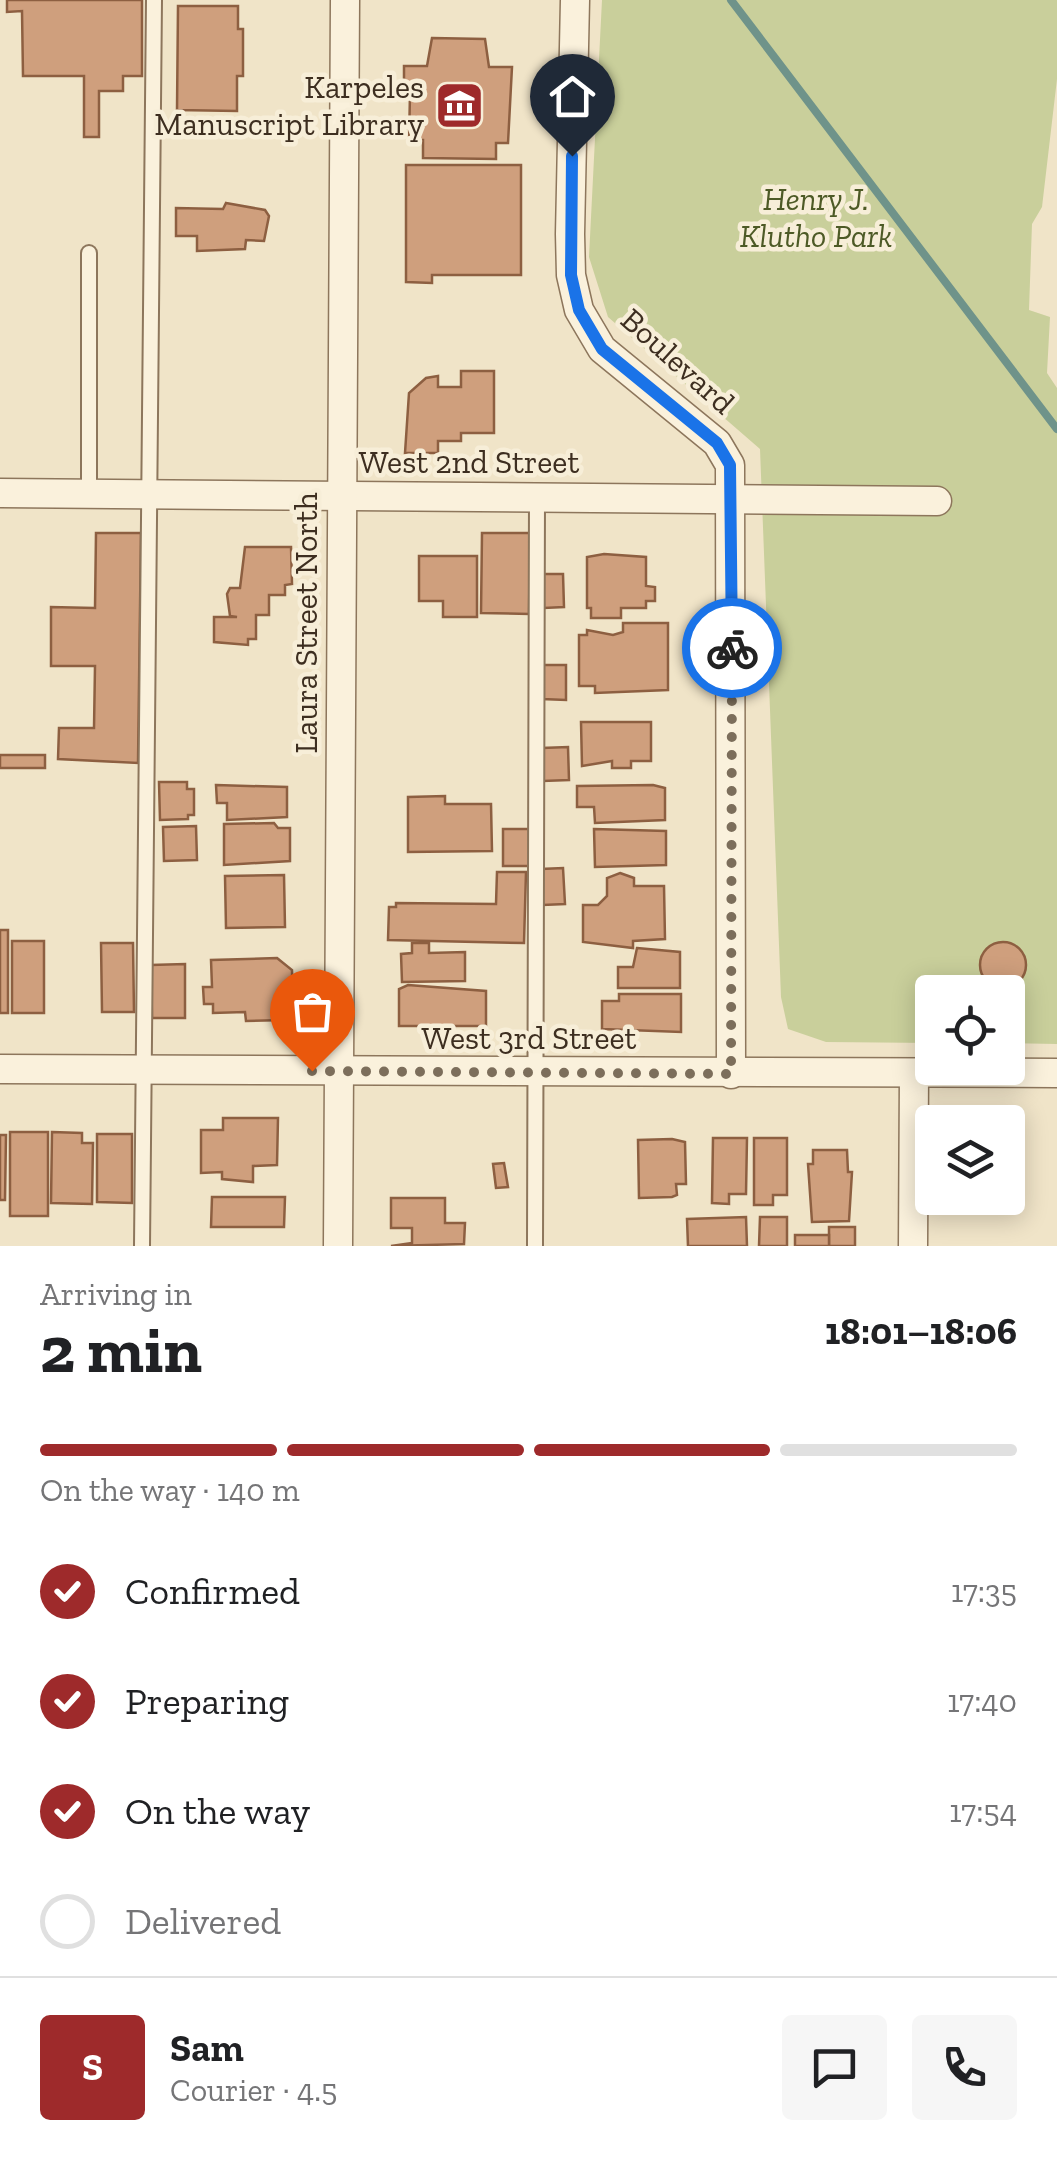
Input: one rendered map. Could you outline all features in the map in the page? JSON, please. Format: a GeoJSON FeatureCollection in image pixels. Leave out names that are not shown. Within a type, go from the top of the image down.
{"type":"FeatureCollection","features":[{"type":"Feature","properties":{"kind":"street","name":"Laura Street North"},"geometry":{"type":"LineString","coordinates":[[338,1246],[345,0]]}},
{"type":"Feature","properties":{"kind":"street","name":"Boulevard"},"geometry":{"type":"LineString","coordinates":[[575,0],[570,234],[571,275],[579,310],[602,349],[717,443],[730,465],[731,1074]]}},
{"type":"Feature","properties":{"kind":"street","name":"West 2nd Street"},"geometry":{"type":"LineString","coordinates":[[0,493],[937,501]]}},
{"type":"Feature","properties":{"kind":"street","name":"West 3rd Street"},"geometry":{"type":"LineString","coordinates":[[0,1069],[1057,1073]]}},
{"type":"Feature","properties":{"kind":"street"},"geometry":{"type":"LineString","coordinates":[[913,1246],[914,1073]]}},
{"type":"Feature","properties":{"kind":"lane"},"geometry":{"type":"LineString","coordinates":[[142,1246],[154,0]]}},
{"type":"Feature","properties":{"kind":"lane"},"geometry":{"type":"LineString","coordinates":[[89,253],[89,494]]}},
{"type":"Feature","properties":{"kind":"lane"},"geometry":{"type":"LineString","coordinates":[[535,1246],[536,497]]}},
{"type":"Feature","properties":{"kind":"green space","name":"Henry J. Klutho Park"},"geometry":{"type":"Polygon","coordinates":[[[602,0],[1057,0],[1057,79],[1042,207],[1032,224],[1029,310],[1050,317],[1047,373],[1057,388],[1057,1044],[1025,1043],[1025,975],[915,975],[915,1043],[826,1042],[788,1029],[781,997],[760,449],[608,317],[589,257],[602,0]]]}},
{"type":"Feature","properties":{"kind":"building"},"geometry":{"type":"Polygon","coordinates":[[[7,0],[142,0],[142,76],[123,76],[123,91],[99,91],[99,137],[84,137],[84,76],[23,76],[22,11],[7,12],[7,0]]]}},
{"type":"Feature","properties":{"kind":"building"},"geometry":{"type":"Polygon","coordinates":[[[178,6],[238,6],[238,29],[243,29],[243,76],[237,76],[237,111],[177,110],[178,6]]]}},
{"type":"Feature","properties":{"kind":"building"},"geometry":{"type":"Polygon","coordinates":[[[432,38],[485,39],[489,67],[512,67],[508,143],[496,143],[496,159],[423,158],[423,140],[409,140],[410,94],[404,94],[404,66],[427,66],[432,38]]]}},
{"type":"Feature","properties":{"kind":"building"},"geometry":{"type":"Polygon","coordinates":[[[406,165],[521,165],[521,275],[432,275],[432,283],[406,282],[406,165]]]}},
{"type":"Feature","properties":{"kind":"building"},"geometry":{"type":"Polygon","coordinates":[[[226,203],[265,210],[269,216],[264,241],[246,240],[245,249],[197,251],[197,236],[176,236],[176,208],[223,209],[226,203]]]}},
{"type":"Feature","properties":{"kind":"building"},"geometry":{"type":"Polygon","coordinates":[[[461,371],[494,371],[494,433],[461,433],[461,441],[438,441],[438,453],[405,453],[409,393],[426,378],[438,376],[438,387],[461,387],[461,371]]]}},
{"type":"Feature","properties":{"kind":"building"},"geometry":{"type":"Polygon","coordinates":[[[96,533],[141,533],[138,763],[58,759],[59,728],[94,728],[95,666],[51,666],[51,607],[95,608],[96,533]]]}},
{"type":"Feature","properties":{"kind":"building"},"geometry":{"type":"Polygon","coordinates":[[[482,533],[530,533],[529,614],[481,613],[482,533]]]}},
{"type":"Feature","properties":{"kind":"building"},"geometry":{"type":"Polygon","coordinates":[[[245,547],[291,547],[292,584],[285,585],[285,595],[269,595],[269,615],[256,615],[256,639],[248,639],[248,645],[214,642],[214,617],[237,617],[230,616],[227,594],[230,588],[240,588],[245,547]]]}},
{"type":"Feature","properties":{"kind":"building"},"geometry":{"type":"Polygon","coordinates":[[[419,556],[477,556],[477,617],[443,617],[443,601],[419,601],[419,556]]]}},
{"type":"Feature","properties":{"kind":"building"},"geometry":{"type":"Polygon","coordinates":[[[587,557],[646,557],[646,586],[655,587],[655,601],[646,601],[646,608],[621,608],[621,618],[591,618],[591,608],[587,608],[587,557]]]}},
{"type":"Feature","properties":{"kind":"building"},"geometry":{"type":"Polygon","coordinates":[[[543,574],[563,574],[564,607],[544,608],[543,574]]]}},
{"type":"Feature","properties":{"kind":"building"},"geometry":{"type":"Polygon","coordinates":[[[623,623],[668,623],[668,690],[595,693],[595,686],[579,686],[579,635],[587,635],[587,630],[613,635],[623,632],[623,623]]]}},
{"type":"Feature","properties":{"kind":"building"},"geometry":{"type":"Polygon","coordinates":[[[543,665],[566,665],[566,700],[542,699],[543,665]]]}},
{"type":"Feature","properties":{"kind":"building"},"geometry":{"type":"Polygon","coordinates":[[[581,722],[651,722],[651,761],[631,761],[631,768],[612,768],[612,761],[582,766],[581,722]]]}},
{"type":"Feature","properties":{"kind":"building"},"geometry":{"type":"Polygon","coordinates":[[[568,747],[569,780],[543,781],[542,748],[568,747]]]}},
{"type":"Feature","properties":{"kind":"building"},"geometry":{"type":"Polygon","coordinates":[[[0,755],[45,755],[45,768],[0,768],[0,755]]]}},
{"type":"Feature","properties":{"kind":"building"},"geometry":{"type":"Polygon","coordinates":[[[159,782],[187,782],[187,789],[194,789],[194,815],[188,815],[188,819],[160,820],[159,782]]]}},
{"type":"Feature","properties":{"kind":"building"},"geometry":{"type":"Polygon","coordinates":[[[216,785],[287,787],[287,817],[227,820],[227,803],[217,803],[216,785]]]}},
{"type":"Feature","properties":{"kind":"building"},"geometry":{"type":"Polygon","coordinates":[[[577,786],[665,788],[665,820],[595,823],[594,807],[577,807],[577,786]]]}},
{"type":"Feature","properties":{"kind":"building"},"geometry":{"type":"Polygon","coordinates":[[[445,796],[445,804],[491,804],[492,851],[408,852],[408,797],[445,796]]]}},
{"type":"Feature","properties":{"kind":"building"},"geometry":{"type":"Polygon","coordinates":[[[274,823],[278,828],[290,828],[290,861],[224,865],[224,824],[274,823]]]}},
{"type":"Feature","properties":{"kind":"building"},"geometry":{"type":"Polygon","coordinates":[[[196,826],[197,860],[164,861],[163,827],[196,826]]]}},
{"type":"Feature","properties":{"kind":"building"},"geometry":{"type":"Polygon","coordinates":[[[503,829],[529,829],[529,866],[503,866],[503,829]]]}},
{"type":"Feature","properties":{"kind":"building"},"geometry":{"type":"Polygon","coordinates":[[[594,829],[666,831],[666,865],[595,867],[594,829]]]}},
{"type":"Feature","properties":{"kind":"building"},"geometry":{"type":"Polygon","coordinates":[[[563,868],[565,904],[543,905],[541,869],[563,868]]]}},
{"type":"Feature","properties":{"kind":"building"},"geometry":{"type":"Polygon","coordinates":[[[497,872],[526,872],[524,943],[388,940],[389,907],[396,907],[396,903],[496,904],[497,872]]]}},
{"type":"Feature","properties":{"kind":"building"},"geometry":{"type":"Polygon","coordinates":[[[620,873],[634,878],[634,886],[664,886],[665,939],[633,941],[633,948],[583,942],[583,905],[598,905],[607,896],[607,878],[620,873]]]}},
{"type":"Feature","properties":{"kind":"building"},"geometry":{"type":"Polygon","coordinates":[[[284,875],[285,927],[226,928],[225,876],[284,875]]]}},
{"type":"Feature","properties":{"kind":"building"},"geometry":{"type":"Polygon","coordinates":[[[0,930],[8,930],[8,1013],[0,1013],[0,930]]]}},
{"type":"Feature","properties":{"kind":"building"},"geometry":{"type":"Polygon","coordinates":[[[12,941],[44,941],[44,1013],[12,1013],[12,941]]]}},
{"type":"Feature","properties":{"kind":"building"},"geometry":{"type":"Polygon","coordinates":[[[101,943],[133,943],[134,1012],[102,1012],[101,943]]]}},
{"type":"Feature","properties":{"kind":"building"},"geometry":{"type":"Polygon","coordinates":[[[412,943],[429,943],[429,953],[465,952],[465,981],[402,982],[401,954],[412,953],[412,943]]]}},
{"type":"Feature","properties":{"kind":"building"},"geometry":{"type":"Polygon","coordinates":[[[994,943],[1012,943],[1025,956],[1024,975],[981,974],[981,956],[994,943]]]}},
{"type":"Feature","properties":{"kind":"building"},"geometry":{"type":"Polygon","coordinates":[[[637,948],[680,952],[680,988],[618,988],[618,967],[633,967],[637,948]]]}},
{"type":"Feature","properties":{"kind":"building"},"geometry":{"type":"Polygon","coordinates":[[[277,958],[292,970],[293,1009],[285,1020],[246,1021],[245,1012],[213,1013],[213,1004],[204,1004],[203,987],[212,987],[211,960],[277,958]]]}},
{"type":"Feature","properties":{"kind":"building"},"geometry":{"type":"Polygon","coordinates":[[[185,964],[185,1018],[152,1018],[151,965],[185,964]]]}},
{"type":"Feature","properties":{"kind":"building"},"geometry":{"type":"Polygon","coordinates":[[[408,985],[486,991],[486,1026],[399,1026],[399,989],[408,985]]]}},
{"type":"Feature","properties":{"kind":"building"},"geometry":{"type":"Polygon","coordinates":[[[619,994],[681,994],[681,1032],[602,1029],[602,1001],[619,1001],[619,994]]]}},
{"type":"Feature","properties":{"kind":"building"},"geometry":{"type":"Polygon","coordinates":[[[223,1118],[278,1118],[277,1165],[253,1166],[253,1182],[222,1179],[222,1172],[201,1173],[201,1130],[223,1130],[223,1118]]]}},
{"type":"Feature","properties":{"kind":"building"},"geometry":{"type":"Polygon","coordinates":[[[10,1132],[48,1132],[48,1216],[10,1216],[10,1132]]]}},
{"type":"Feature","properties":{"kind":"building"},"geometry":{"type":"Polygon","coordinates":[[[52,1132],[82,1133],[82,1143],[93,1143],[92,1204],[51,1203],[52,1132]]]}},
{"type":"Feature","properties":{"kind":"building"},"geometry":{"type":"Polygon","coordinates":[[[97,1134],[132,1134],[132,1203],[97,1202],[97,1134]]]}},
{"type":"Feature","properties":{"kind":"building"},"geometry":{"type":"Polygon","coordinates":[[[0,1135],[6,1135],[5,1200],[0,1200],[0,1135]]]}},
{"type":"Feature","properties":{"kind":"building"},"geometry":{"type":"Polygon","coordinates":[[[713,1138],[747,1138],[746,1194],[729,1194],[729,1204],[712,1203],[713,1138]]]}},
{"type":"Feature","properties":{"kind":"building"},"geometry":{"type":"Polygon","coordinates":[[[754,1138],[787,1138],[787,1195],[773,1195],[773,1205],[754,1205],[754,1138]]]}},
{"type":"Feature","properties":{"kind":"building"},"geometry":{"type":"Polygon","coordinates":[[[638,1140],[685,1142],[686,1184],[676,1184],[677,1195],[672,1197],[639,1198],[638,1140]]]}},
{"type":"Feature","properties":{"kind":"building"},"geometry":{"type":"Polygon","coordinates":[[[813,1150],[847,1150],[848,1172],[852,1172],[849,1221],[812,1222],[808,1164],[813,1164],[813,1150]]]}},
{"type":"Feature","properties":{"kind":"building"},"geometry":{"type":"Polygon","coordinates":[[[504,1163],[508,1187],[496,1188],[493,1164],[504,1163]]]}},
{"type":"Feature","properties":{"kind":"building"},"geometry":{"type":"Polygon","coordinates":[[[212,1197],[285,1197],[284,1227],[211,1227],[212,1197]]]}},
{"type":"Feature","properties":{"kind":"building"},"geometry":{"type":"Polygon","coordinates":[[[391,1198],[445,1198],[445,1223],[465,1223],[464,1244],[391,1246],[412,1243],[412,1228],[391,1228],[391,1198]]]}},
{"type":"Feature","properties":{"kind":"building"},"geometry":{"type":"Polygon","coordinates":[[[746,1217],[747,1246],[688,1246],[687,1219],[746,1217]]]}},
{"type":"Feature","properties":{"kind":"building"},"geometry":{"type":"Polygon","coordinates":[[[760,1217],[787,1217],[787,1246],[759,1246],[760,1217]]]}},
{"type":"Feature","properties":{"kind":"building"},"geometry":{"type":"Polygon","coordinates":[[[829,1227],[855,1227],[855,1246],[829,1246],[829,1227]]]}},
{"type":"Feature","properties":{"kind":"building"},"geometry":{"type":"Polygon","coordinates":[[[795,1235],[829,1235],[829,1246],[795,1246],[795,1235]]]}},
{"type":"Feature","properties":{"kind":"waterway"},"geometry":{"type":"LineString","coordinates":[[731,0],[1057,429]]}},
{"type":"Feature","properties":{"kind":"way so far"},"geometry":{"type":"LineString","coordinates":[[312,1071],[731,1074],[732,648]]}},
{"type":"Feature","properties":{"kind":"place","name":"Karpeles Manuscript Library"},"geometry":{"type":"Point","coordinates":[459,105]}},
{"type":"Feature","properties":{"kind":"route"},"geometry":{"type":"LineString","coordinates":[[572,156],[571,275],[579,310],[602,349],[717,443],[730,465],[732,648]]}}]}
